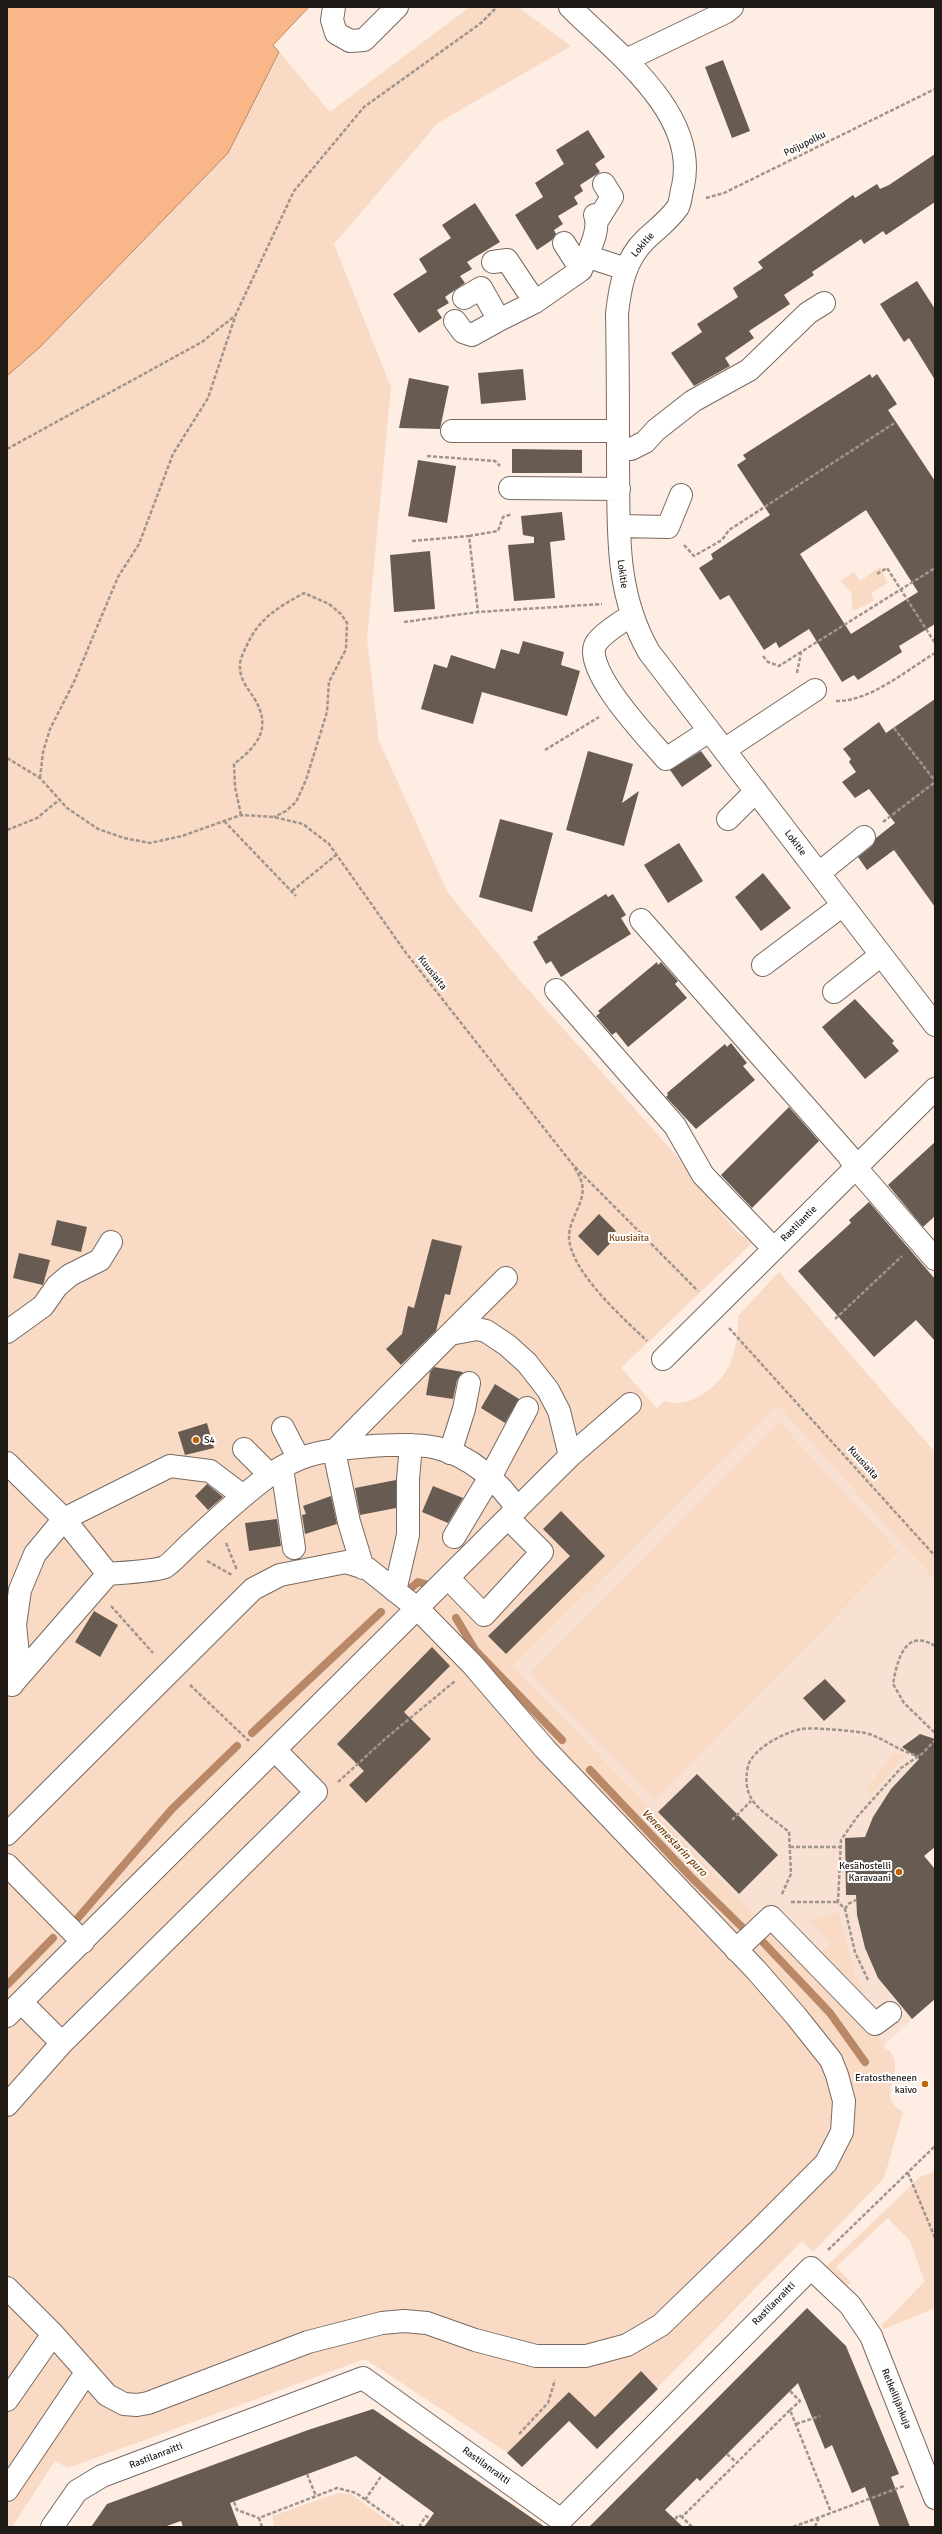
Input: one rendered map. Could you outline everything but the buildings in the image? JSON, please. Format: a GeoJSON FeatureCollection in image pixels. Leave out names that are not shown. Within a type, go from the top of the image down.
{"type":"FeatureCollection","features":[{"type":"Feature","properties":{"kind":"street"},"geometry":{"type":"LineString","coordinates":[[334,7],[332,20],[336,33],[350,41],[364,40],[397,7]]}},
{"type":"Feature","properties":{"kind":"street"},"geometry":{"type":"LineString","coordinates":[[570,7],[599,37],[626,60],[652,89],[677,129],[684,155],[685,176],[678,206]]}},
{"type":"Feature","properties":{"kind":"street"},"geometry":{"type":"LineString","coordinates":[[626,60],[726,12],[732,7]]}},
{"type":"Feature","properties":{"kind":"street"},"geometry":{"type":"LineString","coordinates":[[455,321],[462,332],[472,335],[535,302],[584,263],[596,218],[612,198],[604,184]]}},
{"type":"Feature","properties":{"kind":"street","name":"Lokitie"},"geometry":{"type":"LineString","coordinates":[[678,206],[638,248],[626,268],[620,291],[618,314],[619,526],[621,572],[629,608],[637,631],[649,652],[935,1025]]}},
{"type":"Feature","properties":{"kind":"street"},"geometry":{"type":"LineString","coordinates":[[564,243],[584,263],[626,268]]}},
{"type":"Feature","properties":{"kind":"street"},"geometry":{"type":"LineString","coordinates":[[493,262],[507,260],[535,302]]}},
{"type":"Feature","properties":{"kind":"street"},"geometry":{"type":"LineString","coordinates":[[464,298],[481,288],[499,320]]}},
{"type":"Feature","properties":{"kind":"street"},"geometry":{"type":"LineString","coordinates":[[452,431],[618,440],[631,449],[645,442],[656,430],[693,401],[749,370],[808,313],[824,303]]}},
{"type":"Feature","properties":{"kind":"street"},"geometry":{"type":"LineString","coordinates":[[510,488],[619,488]]}},
{"type":"Feature","properties":{"kind":"street"},"geometry":{"type":"LineString","coordinates":[[619,526],[668,527],[681,495]]}},
{"type":"Feature","properties":{"kind":"street"},"geometry":{"type":"LineString","coordinates":[[629,608],[596,642],[593,654],[603,678],[620,704],[666,759],[710,731]]}},
{"type":"Feature","properties":{"kind":"street"},"geometry":{"type":"LineString","coordinates":[[724,750],[810,693]]}},
{"type":"Feature","properties":{"kind":"street"},"geometry":{"type":"LineString","coordinates":[[728,818],[756,791]]}},
{"type":"Feature","properties":{"kind":"street"},"geometry":{"type":"LineString","coordinates":[[819,873],[864,837]]}},
{"type":"Feature","properties":{"kind":"street"},"geometry":{"type":"LineString","coordinates":[[763,965],[843,905]]}},
{"type":"Feature","properties":{"kind":"street"},"geometry":{"type":"LineString","coordinates":[[641,920],[848,1155],[856,1168],[935,1259]]}},
{"type":"Feature","properties":{"kind":"street"},"geometry":{"type":"LineString","coordinates":[[834,992],[881,955]]}},
{"type":"Feature","properties":{"kind":"street"},"geometry":{"type":"LineString","coordinates":[[556,990],[675,1126],[703,1174],[774,1249]]}},
{"type":"Feature","properties":{"kind":"street","name":"Rastilantie"},"geometry":{"type":"LineString","coordinates":[[663,1359],[708,1304],[774,1249],[935,1089]]}},
{"type":"Feature","properties":{"kind":"street"},"geometry":{"type":"LineString","coordinates":[[7,1332],[43,1306],[57,1286],[70,1275],[100,1260],[111,1242]]}},
{"type":"Feature","properties":{"kind":"street"},"geometry":{"type":"LineString","coordinates":[[334,1451],[506,1278]]}},
{"type":"Feature","properties":{"kind":"street"},"geometry":{"type":"LineString","coordinates":[[450,1334],[477,1329],[486,1331],[507,1345],[527,1364],[548,1390],[558,1411],[570,1456]]}},
{"type":"Feature","properties":{"kind":"street"},"geometry":{"type":"LineString","coordinates":[[450,1453],[464,1409],[469,1382]]}},
{"type":"Feature","properties":{"kind":"street"},"geometry":{"type":"LineString","coordinates":[[62,2043],[14,2009],[418,1609],[570,1456],[630,1404]]}},
{"type":"Feature","properties":{"kind":"street"},"geometry":{"type":"LineString","coordinates":[[454,1537],[490,1477],[527,1408]]}},
{"type":"Feature","properties":{"kind":"street"},"geometry":{"type":"LineString","coordinates":[[283,1428],[284,1467],[294,1548]]}},
{"type":"Feature","properties":{"kind":"street"},"geometry":{"type":"LineString","coordinates":[[395,1591],[408,1535],[408,1479],[411,1445]]}},
{"type":"Feature","properties":{"kind":"street"},"geometry":{"type":"LineString","coordinates":[[11,1687],[108,1574],[164,1567],[243,1496],[284,1467],[334,1451],[411,1445],[438,1448],[450,1453],[490,1477],[506,1492],[512,1514],[542,1552],[484,1615],[448,1578]]}},
{"type":"Feature","properties":{"kind":"street"},"geometry":{"type":"LineString","coordinates":[[244,1449],[284,1467]]}},
{"type":"Feature","properties":{"kind":"street"},"geometry":{"type":"LineString","coordinates":[[334,1451],[349,1522],[363,1568]]}},
{"type":"Feature","properties":{"kind":"street"},"geometry":{"type":"LineString","coordinates":[[7,1463],[64,1519],[108,1574]]}},
{"type":"Feature","properties":{"kind":"street"},"geometry":{"type":"LineString","coordinates":[[11,1687],[18,1654],[15,1625],[20,1590],[35,1554],[64,1519],[170,1466],[210,1471],[243,1496]]}},
{"type":"Feature","properties":{"kind":"street"},"geometry":{"type":"LineString","coordinates":[[7,1834],[248,1585],[280,1575],[346,1562],[368,1569],[418,1609],[472,1664],[545,1749],[736,1950],[796,2016],[831,2060],[844,2101],[842,2132],[826,2163],[661,2325],[627,2345],[586,2356],[536,2356],[475,2340],[427,2323],[404,2321],[382,2323],[308,2342],[137,2406],[124,2404],[107,2395],[53,2334],[7,2288]]}},
{"type":"Feature","properties":{"kind":"street"},"geometry":{"type":"LineString","coordinates":[[7,2105],[62,2043],[316,1792],[275,1750]]}},
{"type":"Feature","properties":{"kind":"street"},"geometry":{"type":"LineString","coordinates":[[7,1865],[83,1942]]}},
{"type":"Feature","properties":{"kind":"street"},"geometry":{"type":"LineString","coordinates":[[736,1950],[775,1909],[875,2024],[890,2013]]}},
{"type":"Feature","properties":{"kind":"street","name":"Retkeilijänkuja"},"geometry":{"type":"LineString","coordinates":[[810,2268],[850,2305],[871,2336],[935,2498]]}},
{"type":"Feature","properties":{"kind":"street","name":"Rastilanraitti"},"geometry":{"type":"LineString","coordinates":[[52,2527],[77,2492],[102,2476],[363,2378],[561,2520],[810,2268]]}},
{"type":"Feature","properties":{"kind":"street"},"geometry":{"type":"LineString","coordinates":[[7,2400],[53,2334]]}},
{"type":"Feature","properties":{"kind":"street"},"geometry":{"type":"LineString","coordinates":[[7,2490],[86,2373]]}},
{"type":"Feature","properties":{"kind":"path"},"geometry":{"type":"LineString","coordinates":[[40,778],[43,752],[50,729],[74,682],[118,577],[139,544],[173,454],[208,398],[236,314],[294,191],[364,107],[481,23],[497,7]]}},
{"type":"Feature","properties":{"kind":"path","name":"Poijupolku"},"geometry":{"type":"LineString","coordinates":[[678,206],[724,193],[935,89]]}},
{"type":"Feature","properties":{"kind":"path"},"geometry":{"type":"LineString","coordinates":[[7,449],[202,342],[236,314]]}},
{"type":"Feature","properties":{"kind":"path"},"geometry":{"type":"LineString","coordinates":[[668,527],[694,556],[722,540],[729,530],[896,422]]}},
{"type":"Feature","properties":{"kind":"path"},"geometry":{"type":"LineString","coordinates":[[412,541],[470,536],[478,612]]}},
{"type":"Feature","properties":{"kind":"path"},"geometry":{"type":"LineString","coordinates":[[877,574],[887,568],[935,643]]}},
{"type":"Feature","properties":{"kind":"path"},"geometry":{"type":"LineString","coordinates":[[763,656],[768,662],[779,666],[935,568]]}},
{"type":"Feature","properties":{"kind":"path"},"geometry":{"type":"LineString","coordinates":[[241,816],[235,787],[234,764],[258,741],[264,724],[256,702],[243,682],[239,667],[253,632],[272,611],[304,593],[329,604],[341,614],[347,623],[346,649],[329,682],[327,712],[306,780],[296,802],[286,811],[274,817]]}},
{"type":"Feature","properties":{"kind":"path"},"geometry":{"type":"LineString","coordinates":[[404,622],[478,612],[629,608]]}},
{"type":"Feature","properties":{"kind":"path"},"geometry":{"type":"LineString","coordinates":[[801,652],[796,676],[810,693],[850,701],[867,695],[935,653]]}},
{"type":"Feature","properties":{"kind":"path"},"geometry":{"type":"LineString","coordinates":[[545,750],[620,704]]}},
{"type":"Feature","properties":{"kind":"path"},"geometry":{"type":"LineString","coordinates":[[864,837],[935,781],[894,728]]}},
{"type":"Feature","properties":{"kind":"path","name":"Kuusiaita"},"geometry":{"type":"LineString","coordinates":[[7,758],[40,778],[67,808],[98,829],[124,838],[150,843],[182,836],[241,816],[274,817],[303,824],[329,844],[406,953],[573,1165],[764,1364],[935,1556]]}},
{"type":"Feature","properties":{"kind":"path"},"geometry":{"type":"LineString","coordinates":[[7,830],[37,818],[59,800]]}},
{"type":"Feature","properties":{"kind":"path"},"geometry":{"type":"LineString","coordinates":[[224,821],[296,896]]}},
{"type":"Feature","properties":{"kind":"path"},"geometry":{"type":"LineString","coordinates":[[292,891],[336,855]]}},
{"type":"Feature","properties":{"kind":"path","name":"Kuusiaita"},"geometry":{"type":"LineString","coordinates":[[573,1165],[582,1184],[582,1198],[572,1220],[569,1236],[571,1250],[584,1273],[614,1308],[663,1359]]}},
{"type":"Feature","properties":{"kind":"path"},"geometry":{"type":"LineString","coordinates":[[835,1318],[919,1240]]}},
{"type":"Feature","properties":{"kind":"path"},"geometry":{"type":"LineString","coordinates":[[219,1518],[222,1533],[248,1585]]}},
{"type":"Feature","properties":{"kind":"path"},"geometry":{"type":"LineString","coordinates":[[184,1549],[248,1585]]}},
{"type":"Feature","properties":{"kind":"path"},"geometry":{"type":"LineString","coordinates":[[935,1646],[928,1642],[916,1640],[907,1645],[900,1656],[894,1684],[904,1703],[935,1733]]}},
{"type":"Feature","properties":{"kind":"path"},"geometry":{"type":"LineString","coordinates":[[316,1792],[341,1780],[384,1739],[433,1700],[472,1664]]}},
{"type":"Feature","properties":{"kind":"path"},"geometry":{"type":"LineString","coordinates":[[775,1909],[791,1874],[789,1832],[751,1801],[746,1786],[749,1764],[762,1748],[777,1737],[803,1729],[868,1734],[903,1752],[919,1756]]}},
{"type":"Feature","properties":{"kind":"path"},"geometry":{"type":"LineString","coordinates":[[890,2013],[868,1981],[855,1952],[845,1909],[838,1902],[841,1840],[858,1817],[901,1768],[919,1756],[935,1740]]}},
{"type":"Feature","properties":{"kind":"path"},"geometry":{"type":"LineString","coordinates":[[732,1820],[751,1801]]}},
{"type":"Feature","properties":{"kind":"path"},"geometry":{"type":"LineString","coordinates":[[790,1847],[841,1847]]}},
{"type":"Feature","properties":{"kind":"path"},"geometry":{"type":"LineString","coordinates":[[845,1909],[848,1904],[856,1900]]}},
{"type":"Feature","properties":{"kind":"path"},"geometry":{"type":"LineString","coordinates":[[775,1909],[838,1902]]}},
{"type":"Feature","properties":{"kind":"path"},"geometry":{"type":"LineString","coordinates":[[810,2268],[935,2146]]}},
{"type":"Feature","properties":{"kind":"path"},"geometry":{"type":"LineString","coordinates":[[908,2173],[935,2238]]}},
{"type":"Feature","properties":{"kind":"path"},"geometry":{"type":"LineString","coordinates":[[519,2434],[548,2403],[553,2392],[556,2375],[555,2356]]}},
{"type":"Feature","properties":{"kind":"path"},"geometry":{"type":"LineString","coordinates":[[682,2518],[800,2401],[790,2391]]}},
{"type":"Feature","properties":{"kind":"path"},"geometry":{"type":"LineString","coordinates":[[790,2410],[831,2512]]}},
{"type":"Feature","properties":{"kind":"path"},"geometry":{"type":"LineString","coordinates":[[796,2424],[820,2416]]}},
{"type":"Feature","properties":{"kind":"path"},"geometry":{"type":"LineString","coordinates":[[727,2454],[737,2464]]}},
{"type":"Feature","properties":{"kind":"path"},"geometry":{"type":"LineString","coordinates":[[307,2474],[316,2496]]}},
{"type":"Feature","properties":{"kind":"path"},"geometry":{"type":"LineString","coordinates":[[365,2500],[382,2475]]}},
{"type":"Feature","properties":{"kind":"path"},"geometry":{"type":"LineString","coordinates":[[793,2527],[910,2484]]}},
{"type":"Feature","properties":{"kind":"path"},"geometry":{"type":"LineString","coordinates":[[234,2502],[237,2510],[259,2518],[337,2488],[356,2493],[404,2527]]}},
{"type":"Feature","properties":{"kind":"path"},"geometry":{"type":"LineString","coordinates":[[675,2519],[680,2515],[692,2527]]}},
{"type":"Feature","properties":{"kind":"path"},"geometry":{"type":"LineString","coordinates":[[419,2527],[426,2516],[430,2519]]}},
{"type":"Feature","properties":{"kind":"path"},"geometry":{"type":"LineString","coordinates":[[815,2527],[819,2517]]}},
{"type":"Feature","properties":{"kind":"path"},"geometry":{"type":"LineString","coordinates":[[259,2518],[262,2527]]}},
{"type":"Feature","properties":{"kind":"shaded area"},"geometry":{"type":"Polygon","coordinates":[[[7,7],[309,7],[273,45],[279,52],[228,153],[40,347],[7,376],[7,7]]]}},
{"type":"Feature","properties":{"kind":"shaded area"},"geometry":{"type":"Polygon","coordinates":[[[778,1404],[935,1579],[935,1749],[928,1736],[915,1736],[908,1742],[907,1751],[928,1754],[914,1765],[891,1789],[873,1817],[865,1837],[845,1838],[846,1895],[856,1895],[857,1915],[865,1948],[878,1978],[898,2005],[912,2019],[885,2045],[884,2048],[513,1666],[778,1404]]]}},
{"type":"Feature","properties":{"kind":"green space"},"geometry":{"type":"Polygon","coordinates":[[[470,7],[518,7],[571,46],[438,123],[334,244],[391,387],[367,639],[379,741],[448,893],[516,976],[668,1146],[737,1232],[752,1243],[621,1368],[657,1408],[664,1401],[680,1403],[689,1401],[699,1396],[714,1386],[721,1378],[732,1360],[737,1339],[738,1316],[779,1272],[935,1452],[935,1580],[778,1405],[513,1666],[815,1977],[821,1979],[885,2045],[884,2048],[889,2050],[895,2062],[895,2071],[890,2095],[896,2107],[903,2112],[884,2178],[813,2252],[802,2241],[597,2449],[580,2432],[573,2417],[522,2467],[508,2453],[365,2359],[68,2468],[55,2461],[12,2527],[7,2527],[7,265],[251,105],[279,52],[330,112],[470,7]]]}},
{"type":"Feature","properties":{"kind":"green space"},"geometry":{"type":"Polygon","coordinates":[[[880,567],[888,583],[871,593],[874,601],[853,611],[851,593],[841,581],[854,572],[860,581],[880,567]]]}},
{"type":"Feature","properties":{"kind":"green space"},"geometry":{"type":"Polygon","coordinates":[[[779,1422],[899,1552],[655,1800],[530,1673],[779,1422]]]}},
{"type":"Feature","properties":{"kind":"green space"},"geometry":{"type":"Polygon","coordinates":[[[894,1752],[906,1756],[893,1768],[871,1796],[867,1795],[869,1786],[894,1752]]]}},
{"type":"Feature","properties":{"kind":"green space"},"geometry":{"type":"Polygon","coordinates":[[[839,1912],[853,1969],[865,1995],[822,1952],[831,1943],[809,1920],[839,1912]]]}},
{"type":"Feature","properties":{"kind":"green space"},"geometry":{"type":"Polygon","coordinates":[[[935,2171],[935,2308],[884,2329],[881,2326],[927,2279],[924,2280],[910,2241],[888,2218],[836,2267],[851,2282],[847,2286],[827,2266],[920,2177],[935,2171]]]}},
{"type":"Feature","properties":{"kind":"green space"},"geometry":{"type":"Polygon","coordinates":[[[338,2493],[351,2494],[394,2525],[393,2527],[275,2527],[272,2516],[338,2493]]]}},
{"type":"Feature","properties":{"kind":"waterway"},"geometry":{"type":"LineString","coordinates":[[411,1588],[418,1582],[425,1584]]}},
{"type":"Feature","properties":{"kind":"waterway"},"geometry":{"type":"LineString","coordinates":[[252,1733],[381,1612]]}},
{"type":"Feature","properties":{"kind":"waterway","name":"Venemestarin puro"},"geometry":{"type":"LineString","coordinates":[[456,1618],[475,1650],[562,1740]]}},
{"type":"Feature","properties":{"kind":"waterway"},"geometry":{"type":"LineString","coordinates":[[77,1919],[172,1809],[237,1746]]}},
{"type":"Feature","properties":{"kind":"waterway","name":"Venemestarin puro"},"geometry":{"type":"LineString","coordinates":[[590,1770],[691,1877],[744,1929]]}},
{"type":"Feature","properties":{"kind":"waterway"},"geometry":{"type":"LineString","coordinates":[[7,1985],[53,1938]]}},
{"type":"Feature","properties":{"kind":"waterway","name":"Venemestarin puro"},"geometry":{"type":"LineString","coordinates":[[761,1940],[830,2013],[865,2062]]}},
{"type":"Feature","properties":{"kind":"place","name":"S4"},"geometry":{"type":"Point","coordinates":[196,1440]}},
{"type":"Feature","properties":{"kind":"place","name":"Kesähostelli Karavaani"},"geometry":{"type":"Point","coordinates":[899,1872]}},
{"type":"Feature","properties":{"kind":"place","name":"Eratostheneen kaivo"},"geometry":{"type":"Point","coordinates":[925,2084]}}]}
